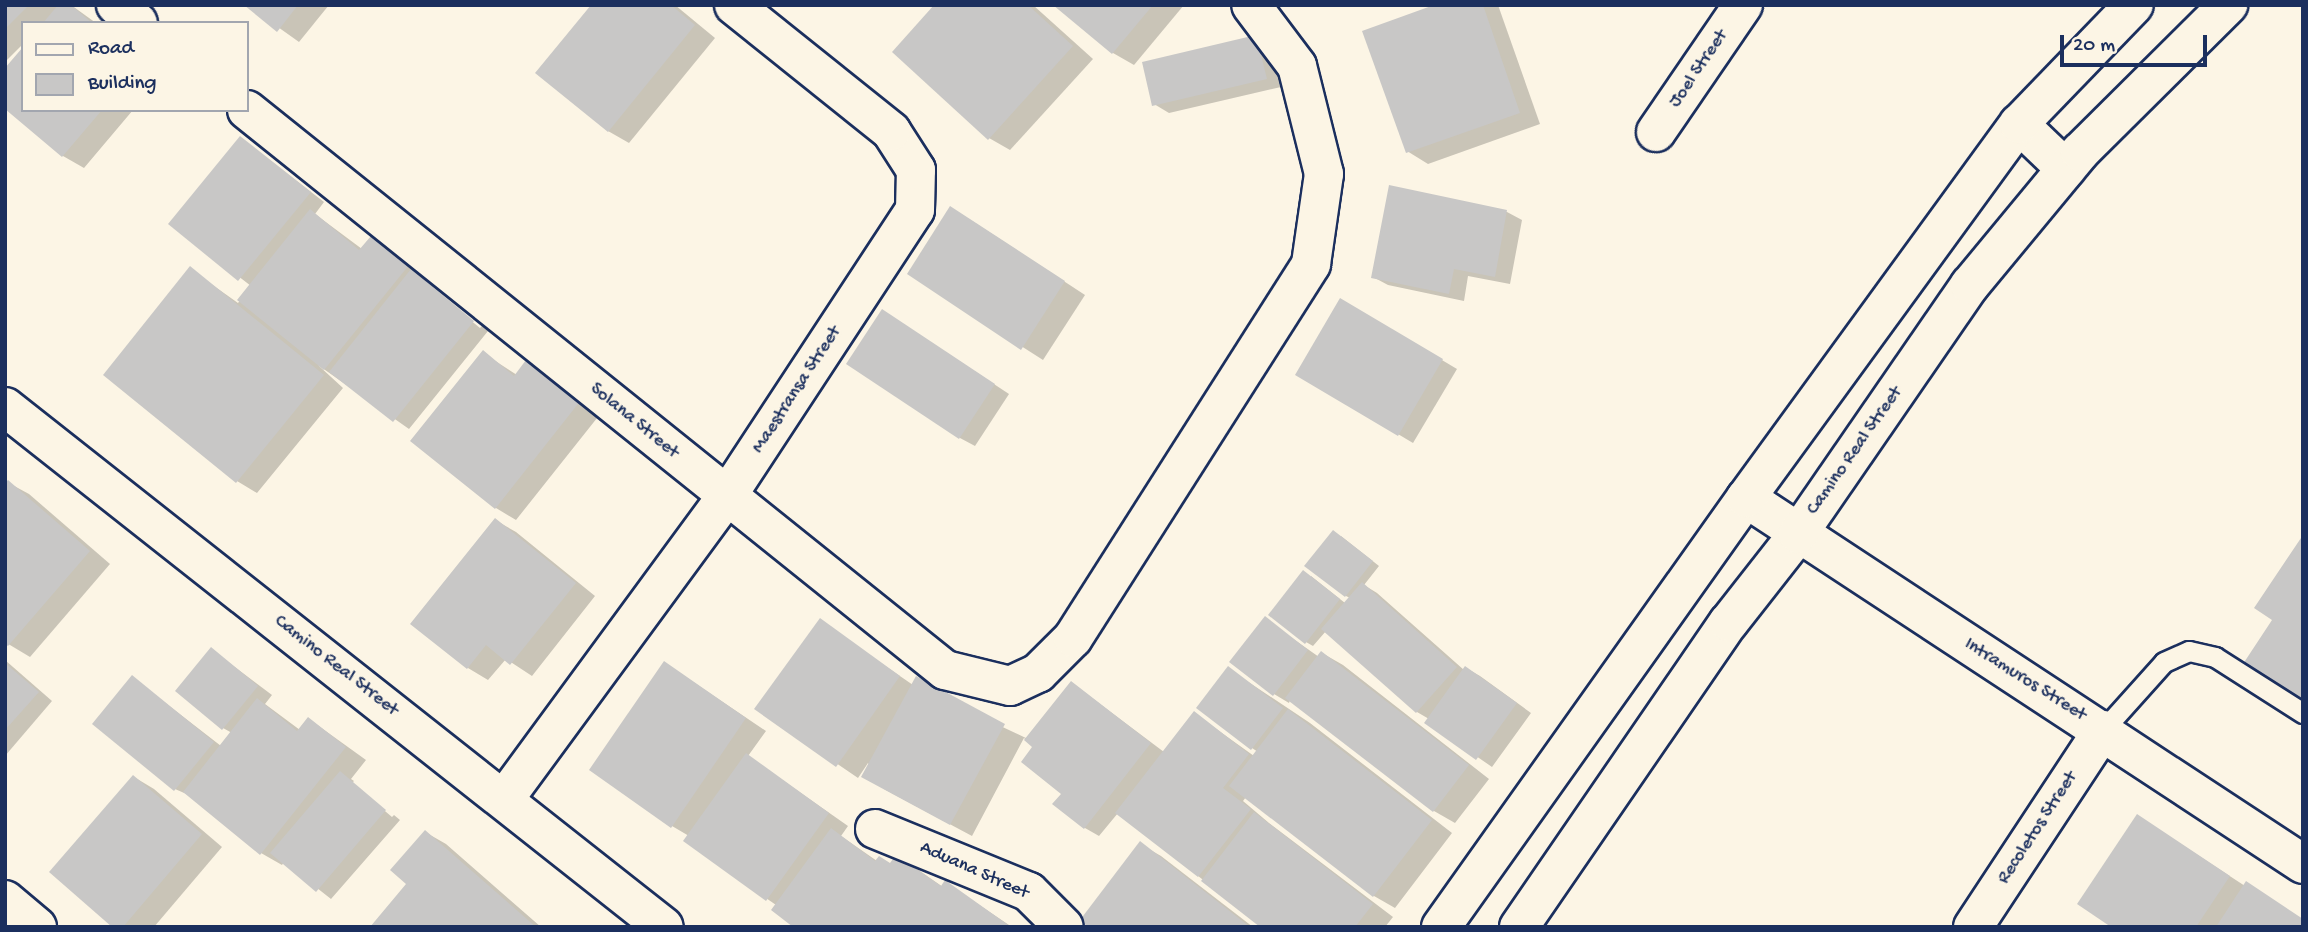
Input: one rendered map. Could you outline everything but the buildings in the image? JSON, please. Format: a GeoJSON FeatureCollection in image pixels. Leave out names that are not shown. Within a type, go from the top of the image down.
{"type":"FeatureCollection","features":[{"type":"Feature","properties":{"kind":"street"},"geometry":{"type":"LineString","coordinates":[[116,5],[136,21]]}},
{"type":"Feature","properties":{"kind":"street","name":"Maestransa Street"},"geometry":{"type":"LineString","coordinates":[[505,798],[727,496],[915,210],[916,170],[891,131],[734,5]]}},
{"type":"Feature","properties":{"kind":"street","name":"Solana Street"},"geometry":{"type":"LineString","coordinates":[[248,111],[945,670],[1010,685],[1038,673],[1073,638],[1311,264],[1324,174],[1297,66],[1251,5]]}},
{"type":"Feature","properties":{"kind":"street","name":"Joel Street"},"geometry":{"type":"LineString","coordinates":[[1656,132],[1743,5]]}},
{"type":"Feature","properties":{"kind":"street"},"geometry":{"type":"LineString","coordinates":[[1441,927],[1746,498],[2019,124],[2134,5]]}},
{"type":"Feature","properties":{"kind":"street","name":"Camino Real Street"},"geometry":{"type":"LineString","coordinates":[[1518,927],[1728,622],[1798,534],[1970,285],[2066,169],[2228,5]]}},
{"type":"Feature","properties":{"kind":"street"},"geometry":{"type":"LineString","coordinates":[[2019,124],[2066,169]]}},
{"type":"Feature","properties":{"kind":"street","name":"Camino Real Street"},"geometry":{"type":"LineString","coordinates":[[5,407],[505,798],[664,927]]}},
{"type":"Feature","properties":{"kind":"street","name":"Intramuros Street"},"geometry":{"type":"LineString","coordinates":[[1746,498],[2301,859]]}},
{"type":"Feature","properties":{"kind":"street","name":"Recoletos Street"},"geometry":{"type":"LineString","coordinates":[[1973,927],[2103,730]]}},
{"type":"Feature","properties":{"kind":"street","name":"Aduana Street"},"geometry":{"type":"LineString","coordinates":[[875,829],[1029,892],[1064,927]]}},
{"type":"Feature","properties":{"kind":"street"},"geometry":{"type":"LineString","coordinates":[[5,900],[37,927]]}},
{"type":"Feature","properties":{"kind":"lane"},"geometry":{"type":"LineString","coordinates":[[2103,730],[2164,662],[2189,651],[2215,657],[2303,713]]}}]}
